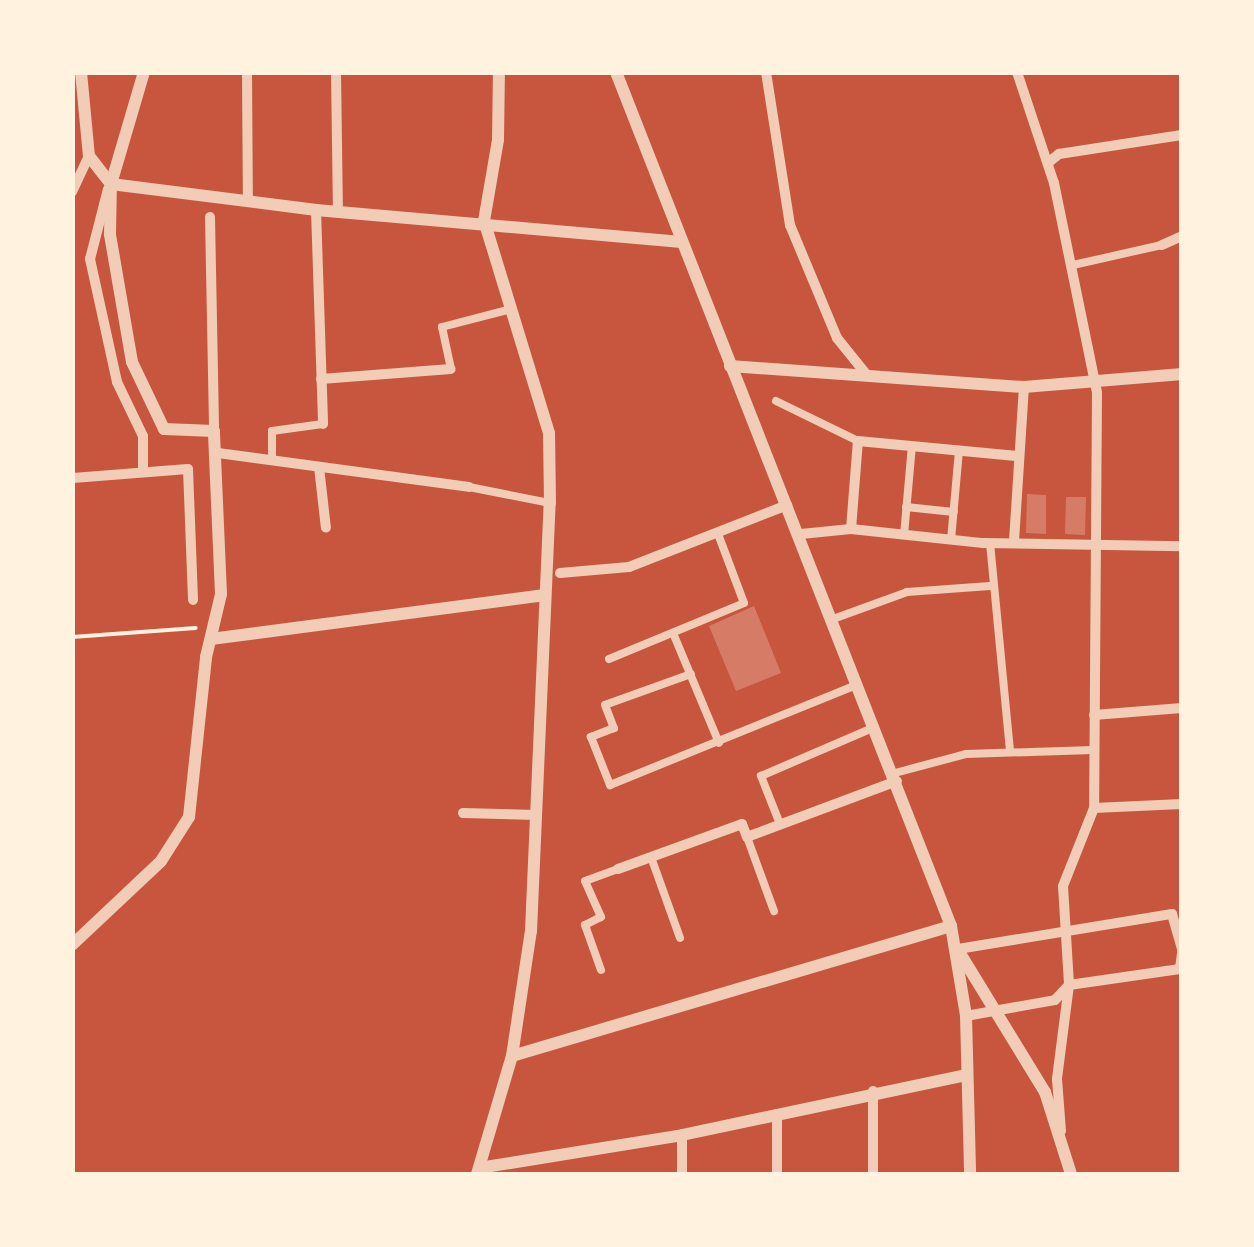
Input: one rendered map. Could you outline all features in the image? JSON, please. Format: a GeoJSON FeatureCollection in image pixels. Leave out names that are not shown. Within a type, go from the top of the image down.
{"type":"FeatureCollection","features":[{"type":"Feature","properties":{"kind":"street"},"geometry":{"type":"LineString","coordinates":[[72,192],[89,156],[81,72]]}},
{"type":"Feature","properties":{"kind":"street"},"geometry":{"type":"LineString","coordinates":[[143,470],[142,436],[117,382],[90,259],[97,214],[111,184],[144,72]]}},
{"type":"Feature","properties":{"kind":"street"},"geometry":{"type":"LineString","coordinates":[[247,72],[248,201]]}},
{"type":"Feature","properties":{"kind":"street"},"geometry":{"type":"LineString","coordinates":[[336,72],[338,212]]}},
{"type":"Feature","properties":{"kind":"street"},"geometry":{"type":"LineString","coordinates":[[499,72],[498,140],[484,221],[549,433],[554,574],[542,595],[531,930],[512,1056],[478,1171],[682,1135],[873,1091],[966,1075]]}},
{"type":"Feature","properties":{"kind":"street"},"geometry":{"type":"LineString","coordinates":[[616,72],[679,242],[801,534],[952,926],[966,1016],[970,1174]]}},
{"type":"Feature","properties":{"kind":"street"},"geometry":{"type":"LineString","coordinates":[[766,72],[790,224],[836,338],[867,375]]}},
{"type":"Feature","properties":{"kind":"street"},"geometry":{"type":"LineString","coordinates":[[1016,72],[1049,162],[1097,394],[1094,808],[1063,886],[1069,986],[1058,1080],[1061,1132]]}},
{"type":"Feature","properties":{"kind":"street"},"geometry":{"type":"LineString","coordinates":[[72,92],[86,98]]}},
{"type":"Feature","properties":{"kind":"street"},"geometry":{"type":"LineString","coordinates":[[1049,162],[1058,154],[1182,135]]}},
{"type":"Feature","properties":{"kind":"street"},"geometry":{"type":"LineString","coordinates":[[89,156],[111,184],[110,234],[132,362],[164,429],[214,430]]}},
{"type":"Feature","properties":{"kind":"street"},"geometry":{"type":"LineString","coordinates":[[111,184],[316,210],[484,221],[679,242]]}},
{"type":"Feature","properties":{"kind":"street"},"geometry":{"type":"LineString","coordinates":[[72,945],[161,861],[189,817],[210,639],[221,594],[210,198]]}},
{"type":"Feature","properties":{"kind":"street"},"geometry":{"type":"LineString","coordinates":[[272,456],[272,430],[323,424],[316,210]]}},
{"type":"Feature","properties":{"kind":"street"},"geometry":{"type":"LineString","coordinates":[[1073,265],[1162,245],[1182,236]]}},
{"type":"Feature","properties":{"kind":"street"},"geometry":{"type":"LineString","coordinates":[[321,379],[450,369],[442,327],[511,308]]}},
{"type":"Feature","properties":{"kind":"street"},"geometry":{"type":"LineString","coordinates":[[730,366],[1024,387],[1091,377],[1182,374]]}},
{"type":"Feature","properties":{"kind":"street"},"geometry":{"type":"LineString","coordinates":[[1014,540],[1024,387]]}},
{"type":"Feature","properties":{"kind":"street"},"geometry":{"type":"LineString","coordinates":[[776,400],[858,441],[1018,456]]}},
{"type":"Feature","properties":{"kind":"street"},"geometry":{"type":"LineString","coordinates":[[852,529],[858,441]]}},
{"type":"Feature","properties":{"kind":"street"},"geometry":{"type":"LineString","coordinates":[[904,534],[912,446]]}},
{"type":"Feature","properties":{"kind":"street"},"geometry":{"type":"LineString","coordinates":[[952,540],[958,450]]}},
{"type":"Feature","properties":{"kind":"street"},"geometry":{"type":"LineString","coordinates":[[218,453],[272,456],[550,504]]}},
{"type":"Feature","properties":{"kind":"street"},"geometry":{"type":"LineString","coordinates":[[319,467],[326,528]]}},
{"type":"Feature","properties":{"kind":"street"},"geometry":{"type":"LineString","coordinates":[[73,478],[188,469],[193,600]]}},
{"type":"Feature","properties":{"kind":"street"},"geometry":{"type":"LineString","coordinates":[[554,574],[629,567],[786,505]]}},
{"type":"Feature","properties":{"kind":"street"},"geometry":{"type":"LineString","coordinates":[[906,507],[954,512]]}},
{"type":"Feature","properties":{"kind":"street"},"geometry":{"type":"LineString","coordinates":[[801,534],[852,529],[990,542],[1182,546]]}},
{"type":"Feature","properties":{"kind":"street"},"geometry":{"type":"LineString","coordinates":[[608,659],[744,604],[718,534]]}},
{"type":"Feature","properties":{"kind":"street"},"geometry":{"type":"LineString","coordinates":[[990,542],[990,586],[1010,750]]}},
{"type":"Feature","properties":{"kind":"street"},"geometry":{"type":"LineString","coordinates":[[833,620],[907,592],[990,586]]}},
{"type":"Feature","properties":{"kind":"street"},"geometry":{"type":"LineString","coordinates":[[210,639],[542,595]]}},
{"type":"Feature","properties":{"kind":"street"},"geometry":{"type":"LineString","coordinates":[[674,633],[719,743]]}},
{"type":"Feature","properties":{"kind":"street"},"geometry":{"type":"LineString","coordinates":[[691,674],[605,706],[614,728],[591,738],[610,785],[860,683]]}},
{"type":"Feature","properties":{"kind":"street"},"geometry":{"type":"LineString","coordinates":[[1094,715],[1182,708]]}},
{"type":"Feature","properties":{"kind":"street"},"geometry":{"type":"LineString","coordinates":[[780,824],[761,776],[877,726]]}},
{"type":"Feature","properties":{"kind":"street"},"geometry":{"type":"LineString","coordinates":[[747,836],[966,754],[1094,750]]}},
{"type":"Feature","properties":{"kind":"street"},"geometry":{"type":"LineString","coordinates":[[1094,808],[1182,804]]}},
{"type":"Feature","properties":{"kind":"street"},"geometry":{"type":"LineString","coordinates":[[464,813],[536,815]]}},
{"type":"Feature","properties":{"kind":"street"},"geometry":{"type":"LineString","coordinates":[[602,970],[584,925],[601,918],[586,881],[742,824],[774,911]]}},
{"type":"Feature","properties":{"kind":"street"},"geometry":{"type":"LineString","coordinates":[[651,857],[680,938]]}},
{"type":"Feature","properties":{"kind":"street"},"geometry":{"type":"LineString","coordinates":[[958,949],[1066,927],[1172,914],[1182,951],[1180,969],[1069,986],[1056,1000],[966,1016]]}},
{"type":"Feature","properties":{"kind":"street"},"geometry":{"type":"LineString","coordinates":[[512,1056],[952,926]]}},
{"type":"Feature","properties":{"kind":"street"},"geometry":{"type":"LineString","coordinates":[[958,949],[1045,1092],[1061,1132],[1071,1174]]}},
{"type":"Feature","properties":{"kind":"street"},"geometry":{"type":"LineString","coordinates":[[873,1091],[873,1174]]}},
{"type":"Feature","properties":{"kind":"street"},"geometry":{"type":"LineString","coordinates":[[777,1114],[777,1174]]}},
{"type":"Feature","properties":{"kind":"street"},"geometry":{"type":"LineString","coordinates":[[682,1135],[682,1174]]}},
{"type":"Feature","properties":{"kind":"path"},"geometry":{"type":"LineString","coordinates":[[72,637],[193,625]]}},
{"type":"Feature","properties":{"kind":"building"},"geometry":{"type":"Polygon","coordinates":[[[1027,494],[1046,495],[1046,534],[1026,533],[1027,494]]]}},
{"type":"Feature","properties":{"kind":"building"},"geometry":{"type":"Polygon","coordinates":[[[1066,497],[1086,497],[1085,535],[1065,534],[1066,497]]]}},
{"type":"Feature","properties":{"kind":"building"},"geometry":{"type":"Polygon","coordinates":[[[754,606],[781,673],[736,691],[709,626],[754,606]]]}}]}
